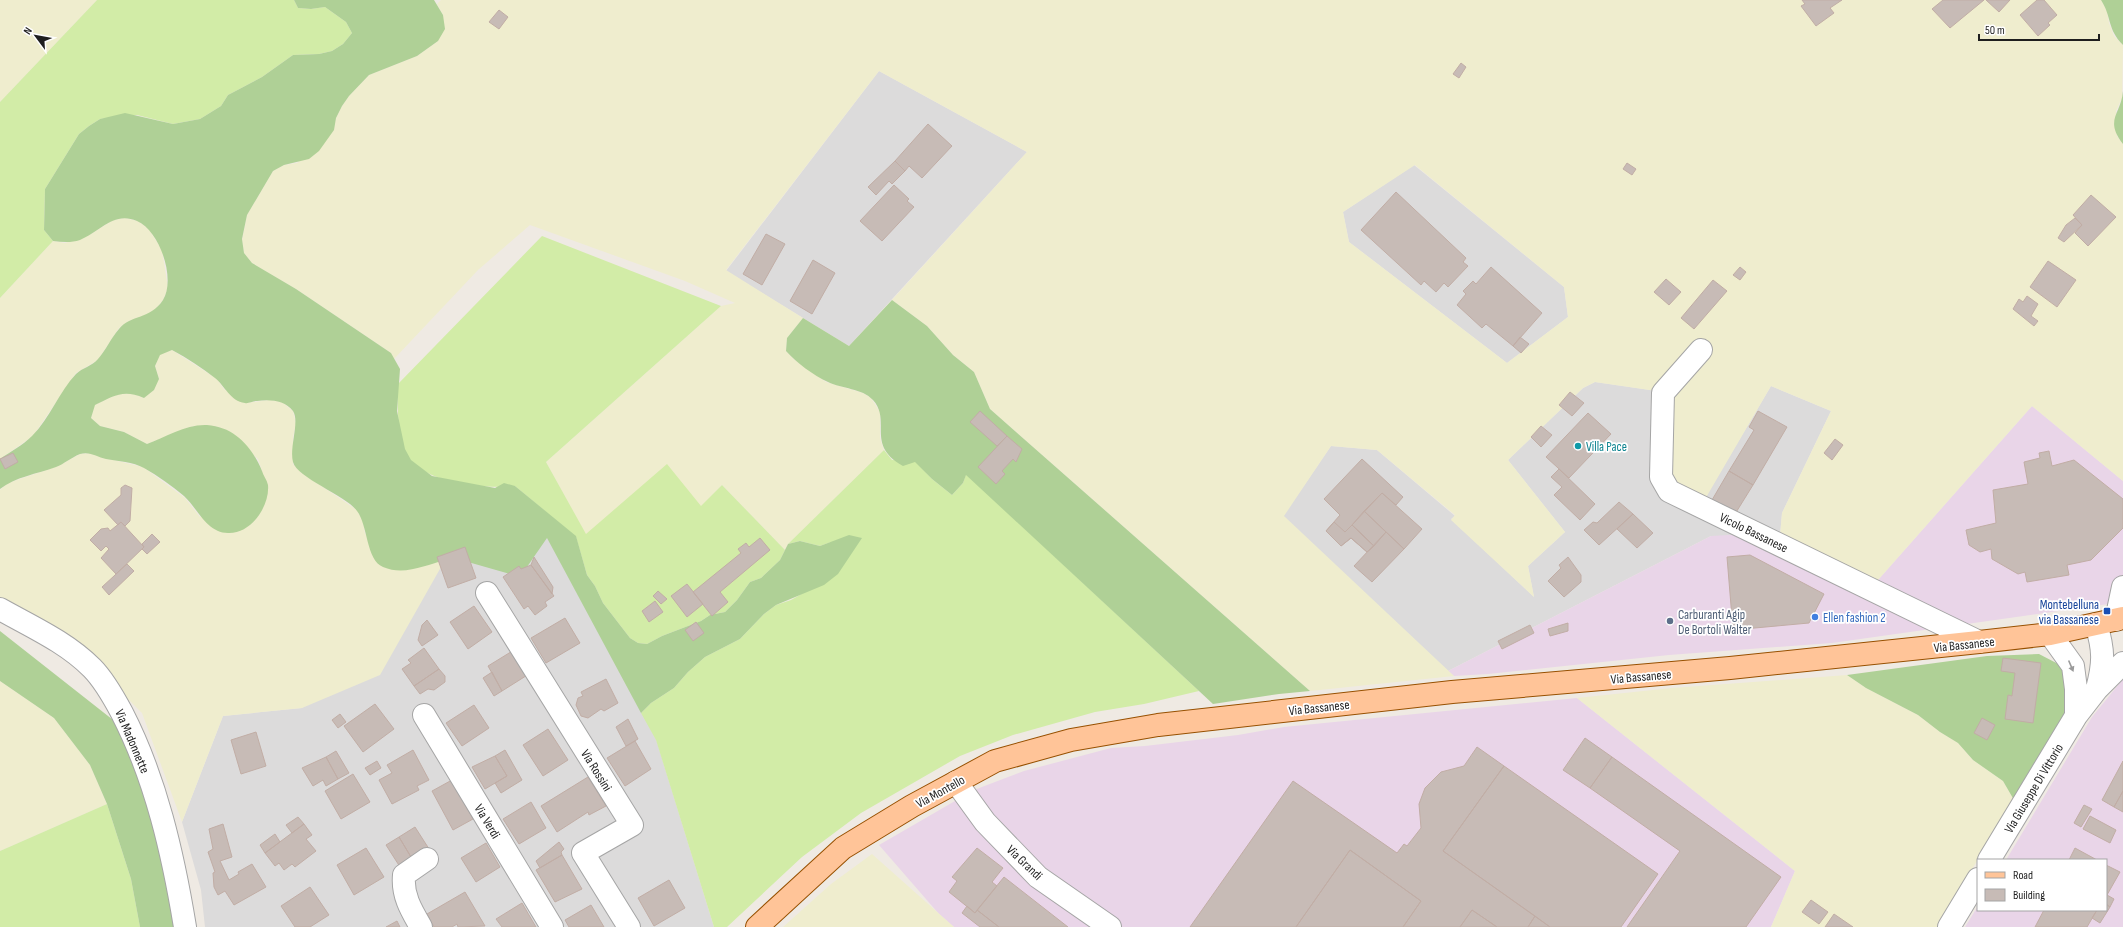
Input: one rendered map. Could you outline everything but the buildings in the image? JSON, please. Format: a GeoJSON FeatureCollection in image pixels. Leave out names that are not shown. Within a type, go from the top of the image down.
{"type":"FeatureCollection","features":[{"type":"Feature","properties":{"kind":"main road","name":"Via Bassanese"},"geometry":{"type":"LineString","coordinates":[[1158,725],[1452,692],[1714,670],[1979,642],[2050,634],[2112,621]]}},
{"type":"Feature","properties":{"kind":"main road","name":"Via Montello"},"geometry":{"type":"LineString","coordinates":[[757,927],[843,848],[995,761],[1071,740],[1158,725]]}},
{"type":"Feature","properties":{"kind":"street","name":"Vicolo Bassanese"},"geometry":{"type":"LineString","coordinates":[[1701,350],[1663,393],[1661,477],[1669,491],[1979,642]]}},
{"type":"Feature","properties":{"kind":"street"},"geometry":{"type":"LineString","coordinates":[[2112,621],[2123,587]]}},
{"type":"Feature","properties":{"kind":"street","name":"Via Rossini"},"geometry":{"type":"LineString","coordinates":[[487,593],[632,825],[583,853],[629,927]]}},
{"type":"Feature","properties":{"kind":"street","name":"Via Madonnette"},"geometry":{"type":"LineString","coordinates":[[0,609],[64,645],[93,668],[114,698],[133,734],[162,817],[173,859],[185,927]]}},
{"type":"Feature","properties":{"kind":"street","name":"Via Giuseppe Di Vittorio"},"geometry":{"type":"LineString","coordinates":[[2097,690],[2103,666],[2103,647],[2112,621]]}},
{"type":"Feature","properties":{"kind":"street"},"geometry":{"type":"LineString","coordinates":[[2050,634],[2073,666],[2076,689],[2076,716]]}},
{"type":"Feature","properties":{"kind":"street","name":"Via Giuseppe Di Vittorio"},"geometry":{"type":"LineString","coordinates":[[1990,859],[2076,716],[2097,690],[2123,663]]}},
{"type":"Feature","properties":{"kind":"street","name":"Via Verdi"},"geometry":{"type":"LineString","coordinates":[[424,715],[552,927]]}},
{"type":"Feature","properties":{"kind":"street","name":"Via Grandi"},"geometry":{"type":"LineString","coordinates":[[956,782],[985,822],[1038,877],[1110,927]]}},
{"type":"Feature","properties":{"kind":"street"},"geometry":{"type":"LineString","coordinates":[[421,927],[408,904],[403,885],[404,875],[427,860]]}},
{"type":"Feature","properties":{"kind":"street"},"geometry":{"type":"LineString","coordinates":[[1949,927],[1977,881]]}},
{"type":"Feature","properties":{"kind":"shaded area"},"geometry":{"type":"Polygon","coordinates":[[[0,0],[97,0],[0,102],[0,0]]]}},
{"type":"Feature","properties":{"kind":"shaded area"},"geometry":{"type":"Polygon","coordinates":[[[441,0],[2101,0],[2107,10],[2109,23],[2114,36],[2123,45],[2122,98],[2116,111],[2117,136],[2123,144],[2123,481],[2032,406],[1878,580],[1780,536],[1782,513],[1831,411],[1771,386],[1704,501],[1671,485],[1670,393],[1595,382],[1583,388],[1508,460],[1565,532],[1528,566],[1534,597],[1451,520],[1455,515],[1377,450],[1331,446],[1284,516],[1454,676],[1310,691],[990,409],[974,372],[953,355],[927,326],[892,300],[1027,152],[879,71],[726,270],[803,318],[787,338],[786,351],[795,360],[826,382],[863,393],[871,398],[880,412],[880,438],[884,450],[788,544],[785,550],[722,485],[701,507],[667,465],[586,535],[546,462],[721,306],[735,303],[685,281],[530,225],[478,270],[394,359],[391,353],[296,289],[252,263],[244,253],[242,240],[247,215],[273,171],[284,165],[297,163],[333,130],[336,118],[342,106],[349,96],[369,75],[417,56],[438,41],[443,15],[437,4],[441,0]],[[1415,165],[1343,212],[1349,242],[1507,363],[1568,317],[1564,287],[1415,165]]]}},
{"type":"Feature","properties":{"kind":"shaded area"},"geometry":{"type":"Polygon","coordinates":[[[879,71],[1027,152],[849,346],[726,271],[879,71]]]}},
{"type":"Feature","properties":{"kind":"shaded area"},"geometry":{"type":"Polygon","coordinates":[[[1414,165],[1564,287],[1568,317],[1507,363],[1349,242],[1343,212],[1414,165]]]}},
{"type":"Feature","properties":{"kind":"shaded area"},"geometry":{"type":"Polygon","coordinates":[[[125,218],[138,221],[149,229],[162,250],[168,288],[163,300],[154,311],[142,318],[129,321],[119,328],[98,360],[76,373],[33,436],[0,459],[0,298],[53,241],[65,243],[91,234],[113,220],[125,218]]]}},
{"type":"Feature","properties":{"kind":"shaded area"},"geometry":{"type":"Polygon","coordinates":[[[172,350],[217,379],[224,389],[245,403],[270,400],[282,402],[293,411],[296,424],[293,437],[293,464],[302,473],[357,510],[363,521],[365,534],[433,563],[445,560],[380,675],[302,708],[223,716],[182,822],[142,713],[130,701],[0,601],[0,490],[8,483],[58,466],[80,454],[93,453],[105,458],[143,467],[185,498],[200,517],[262,471],[258,459],[219,427],[194,426],[147,444],[124,432],[100,426],[91,418],[94,405],[118,394],[132,393],[144,398],[159,379],[155,366],[160,354],[172,350]]]}},
{"type":"Feature","properties":{"kind":"shaded area"},"geometry":{"type":"Polygon","coordinates":[[[1595,382],[1671,393],[1703,501],[1771,386],[1831,411],[1782,513],[1780,536],[1711,536],[1448,671],[1283,516],[1331,446],[1377,450],[1455,516],[1451,519],[1534,597],[1528,566],[1565,532],[1508,460],[1583,388],[1595,382]]]}},
{"type":"Feature","properties":{"kind":"shaded area"},"geometry":{"type":"Polygon","coordinates":[[[2032,406],[2123,481],[2123,602],[1832,643],[1669,655],[1488,674],[1454,676],[1448,671],[1711,536],[1763,533],[1780,536],[1878,580],[2032,406]]]}},
{"type":"Feature","properties":{"kind":"shaded area"},"geometry":{"type":"Polygon","coordinates":[[[547,537],[656,739],[714,927],[205,927],[201,890],[182,822],[223,716],[302,708],[447,556],[547,537]]]}},
{"type":"Feature","properties":{"kind":"shaded area"},"geometry":{"type":"Polygon","coordinates":[[[1847,675],[1866,688],[1918,715],[1940,732],[1958,743],[1973,760],[2003,781],[2014,800],[1937,927],[1771,927],[1795,871],[1577,698],[1672,688],[1847,675]]]}},
{"type":"Feature","properties":{"kind":"shaded area"},"geometry":{"type":"Polygon","coordinates":[[[2123,679],[2123,927],[1965,927],[1977,908],[1977,911],[2107,911],[2107,859],[2007,859],[2092,717],[2123,679]]]}},
{"type":"Feature","properties":{"kind":"shaded area"},"geometry":{"type":"Polygon","coordinates":[[[0,681],[54,718],[90,765],[107,804],[0,851],[0,681]]]}},
{"type":"Feature","properties":{"kind":"shaded area"},"geometry":{"type":"Polygon","coordinates":[[[1577,698],[1795,871],[1771,927],[954,927],[939,914],[879,845],[974,790],[1024,771],[1111,748],[1145,746],[1238,735],[1284,727],[1577,698]]]}},
{"type":"Feature","properties":{"kind":"shaded area"},"geometry":{"type":"Polygon","coordinates":[[[872,854],[954,927],[783,927],[831,884],[872,854]]]}},
{"type":"Feature","properties":{"kind":"green space"},"geometry":{"type":"Polygon","coordinates":[[[97,0],[294,0],[298,8],[311,9],[325,7],[346,22],[352,33],[343,44],[332,51],[319,54],[293,55],[262,77],[228,95],[221,106],[200,119],[173,124],[137,115],[100,119],[89,126],[79,134],[45,189],[44,230],[53,241],[0,298],[0,102],[97,0]]]}},
{"type":"Feature","properties":{"kind":"green space"},"geometry":{"type":"Polygon","coordinates":[[[294,0],[434,0],[443,15],[445,29],[438,41],[417,56],[369,75],[349,96],[336,118],[334,130],[319,151],[309,159],[284,165],[273,171],[247,215],[242,239],[244,253],[252,263],[296,289],[391,353],[400,369],[397,411],[405,449],[411,460],[432,476],[495,488],[504,483],[515,486],[576,536],[587,575],[595,586],[603,603],[630,638],[638,643],[647,644],[662,636],[701,621],[710,615],[725,612],[737,600],[750,582],[761,578],[780,560],[788,544],[800,541],[820,546],[849,535],[862,538],[838,574],[824,585],[776,605],[764,614],[740,639],[705,657],[688,672],[674,688],[651,703],[641,713],[547,538],[520,577],[447,556],[445,560],[415,569],[399,570],[383,567],[377,563],[373,557],[361,517],[352,505],[312,481],[296,468],[292,456],[295,416],[290,407],[281,402],[272,400],[246,403],[240,402],[232,396],[219,381],[194,363],[172,350],[160,355],[155,366],[159,379],[154,390],[144,398],[137,395],[124,394],[108,399],[95,405],[91,418],[100,426],[124,432],[147,444],[184,429],[199,425],[217,427],[234,434],[248,446],[258,462],[268,485],[266,502],[262,510],[251,524],[236,532],[228,533],[214,529],[203,519],[184,496],[165,481],[144,468],[130,463],[106,459],[87,453],[77,455],[56,467],[12,481],[0,489],[0,459],[32,436],[44,421],[70,381],[78,372],[98,359],[119,329],[129,321],[152,311],[163,300],[167,291],[167,268],[164,256],[153,235],[145,226],[137,221],[121,219],[107,224],[77,241],[53,241],[44,230],[45,189],[79,134],[100,119],[125,113],[173,124],[200,119],[221,106],[228,95],[262,77],[293,55],[319,54],[332,51],[343,44],[352,33],[346,22],[325,7],[311,9],[298,8],[294,0]]]}},
{"type":"Feature","properties":{"kind":"green space"},"geometry":{"type":"Polygon","coordinates":[[[2101,0],[2123,0],[2123,45],[2114,34],[2107,12],[2101,0]]]}},
{"type":"Feature","properties":{"kind":"green space"},"geometry":{"type":"Polygon","coordinates":[[[2123,91],[2123,144],[2117,136],[2114,123],[2122,99],[2123,91]]]}},
{"type":"Feature","properties":{"kind":"green space"},"geometry":{"type":"Polygon","coordinates":[[[542,236],[721,306],[546,462],[586,534],[667,464],[701,506],[722,485],[785,550],[780,560],[761,578],[750,582],[737,600],[725,612],[710,615],[701,621],[662,636],[647,644],[638,643],[630,638],[603,603],[595,586],[587,575],[576,537],[515,486],[489,487],[460,483],[445,480],[420,469],[406,454],[400,435],[398,384],[542,236]]]}},
{"type":"Feature","properties":{"kind":"green space"},"geometry":{"type":"Polygon","coordinates":[[[892,300],[927,326],[953,355],[974,372],[990,409],[1310,691],[1213,704],[966,475],[963,483],[952,495],[932,479],[915,462],[903,466],[892,458],[885,450],[882,441],[880,416],[878,408],[873,400],[863,393],[822,379],[795,360],[786,351],[787,338],[803,318],[849,346],[892,300]]]}},
{"type":"Feature","properties":{"kind":"green space"},"geometry":{"type":"Polygon","coordinates":[[[884,450],[892,460],[915,461],[932,479],[952,495],[963,483],[966,474],[1199,691],[1144,704],[1095,712],[1013,735],[960,756],[861,813],[802,857],[727,927],[714,927],[656,740],[641,713],[651,703],[674,688],[688,672],[705,657],[740,639],[764,614],[776,605],[791,600],[805,592],[831,542],[820,546],[800,541],[788,544],[884,450]]]}},
{"type":"Feature","properties":{"kind":"green space"},"geometry":{"type":"Polygon","coordinates":[[[0,631],[122,727],[158,825],[181,927],[140,927],[131,879],[107,804],[90,765],[54,718],[0,681],[0,631]]]}},
{"type":"Feature","properties":{"kind":"green space"},"geometry":{"type":"Polygon","coordinates":[[[2039,654],[2064,667],[2071,706],[2014,800],[2003,781],[1973,760],[1958,743],[1940,732],[1918,715],[1866,688],[1847,675],[1987,656],[2039,654]]]}},
{"type":"Feature","properties":{"kind":"green space"},"geometry":{"type":"Polygon","coordinates":[[[107,804],[131,879],[140,927],[0,927],[0,851],[107,804]]]}},
{"type":"Feature","properties":{"kind":"place","name":"Villa Pace"},"geometry":{"type":"Point","coordinates":[1578,446]}},
{"type":"Feature","properties":{"kind":"place","name":"Montebelluna via Bassanese"},"geometry":{"type":"Point","coordinates":[2107,611]}},
{"type":"Feature","properties":{"kind":"place","name":"Ellen fashion 2"},"geometry":{"type":"Point","coordinates":[1815,617]}},
{"type":"Feature","properties":{"kind":"place","name":"Carburanti Agip De Bortoli Walter"},"geometry":{"type":"Point","coordinates":[1670,621]}}]}
